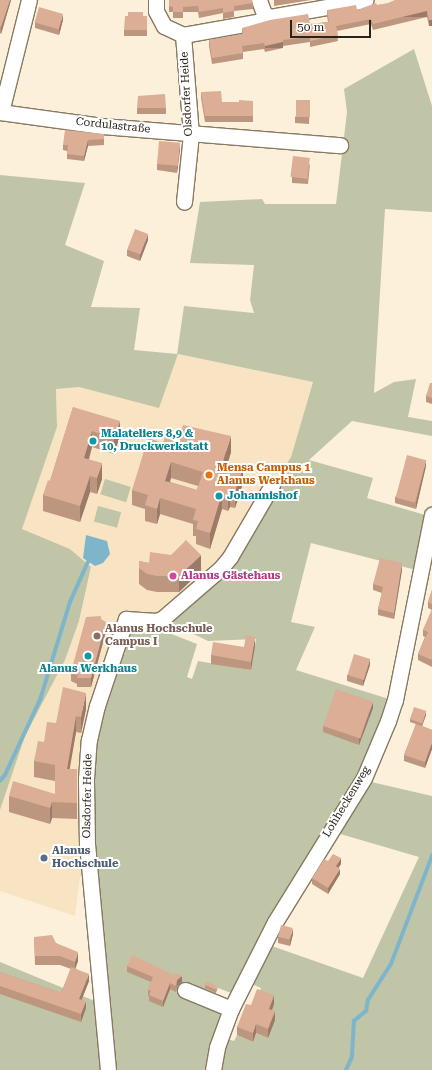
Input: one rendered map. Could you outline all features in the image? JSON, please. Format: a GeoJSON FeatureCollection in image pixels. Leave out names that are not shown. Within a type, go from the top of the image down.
{"type":"FeatureCollection","features":[{"type":"Feature","properties":{"kind":"street","name":"Cordulastraße"},"geometry":{"type":"LineString","coordinates":[[29,0],[0,112],[102,126],[340,145]]}},
{"type":"Feature","properties":{"kind":"street"},"geometry":{"type":"LineString","coordinates":[[156,0],[156,11],[164,26],[187,34],[261,21],[267,16],[366,0]]}},
{"type":"Feature","properties":{"kind":"street"},"geometry":{"type":"LineString","coordinates":[[259,0],[262,11],[267,16]]}},
{"type":"Feature","properties":{"kind":"street","name":"Olsdorfer Heide"},"geometry":{"type":"LineString","coordinates":[[184,202],[191,134],[187,34]]}},
{"type":"Feature","properties":{"kind":"street","name":"Olsdorfer Heide"},"geometry":{"type":"LineString","coordinates":[[108,1070],[87,832],[86,779],[90,740],[104,684],[126,619],[156,621],[162,619],[220,569],[230,557],[272,485]]}},
{"type":"Feature","properties":{"kind":"street","name":"Lohheckenweg"},"geometry":{"type":"LineString","coordinates":[[213,1070],[217,1047],[231,1009],[283,906],[364,778],[372,762],[395,700],[432,515]]}},
{"type":"Feature","properties":{"kind":"street"},"geometry":{"type":"LineString","coordinates":[[185,990],[231,1009]]}},
{"type":"Feature","properties":{"kind":"shaded area","name":"Alanus Hochschule Campus I"},"geometry":{"type":"Polygon","coordinates":[[[177,354],[313,382],[291,457],[272,485],[230,557],[169,615],[126,619],[91,877],[80,877],[75,916],[0,891],[0,810],[25,736],[65,660],[79,621],[91,568],[70,549],[22,529],[57,427],[56,389],[79,387],[159,407],[177,354]]]}},
{"type":"Feature","properties":{"kind":"green space"},"geometry":{"type":"Polygon","coordinates":[[[414,49],[432,106],[432,212],[385,209],[374,393],[394,382],[416,379],[408,417],[432,421],[432,436],[352,421],[309,460],[373,478],[367,498],[432,517],[420,571],[311,543],[291,622],[315,627],[296,670],[389,699],[367,781],[432,796],[432,1070],[0,1070],[0,962],[102,1004],[86,779],[115,651],[126,654],[122,648],[126,632],[133,626],[146,624],[197,644],[187,677],[192,679],[198,661],[251,670],[256,639],[208,641],[162,619],[220,569],[291,457],[313,382],[178,354],[159,408],[79,387],[56,389],[57,427],[22,529],[70,549],[91,567],[79,621],[65,660],[25,736],[0,810],[0,175],[85,183],[65,245],[104,261],[91,307],[140,308],[134,350],[177,354],[184,306],[254,313],[250,300],[254,265],[190,263],[200,202],[262,199],[265,204],[336,204],[347,112],[344,89],[414,49]],[[337,833],[231,993],[218,988],[209,1006],[223,1011],[224,1038],[234,1041],[237,1035],[253,1042],[256,1033],[268,1038],[257,998],[261,988],[249,983],[269,945],[363,978],[419,857],[337,833]]]}},
{"type":"Feature","properties":{"kind":"green space"},"geometry":{"type":"Polygon","coordinates":[[[105,479],[131,487],[126,502],[100,494],[105,479]]]}},
{"type":"Feature","properties":{"kind":"green space"},"geometry":{"type":"Polygon","coordinates":[[[98,506],[121,512],[117,528],[94,521],[98,506]]]}},
{"type":"Feature","properties":{"kind":"water"},"geometry":{"type":"Polygon","coordinates":[[[86,535],[107,541],[110,554],[103,563],[95,566],[83,558],[86,535]]]}},
{"type":"Feature","properties":{"kind":"building"},"geometry":{"type":"Polygon","coordinates":[[[0,0],[10,0],[1,27],[0,27],[0,0]]]}},
{"type":"Feature","properties":{"kind":"building"},"geometry":{"type":"Polygon","coordinates":[[[169,0],[252,0],[253,3],[234,6],[234,11],[223,13],[223,8],[199,12],[198,6],[183,7],[183,12],[173,12],[173,7],[169,6],[169,0]]]}},
{"type":"Feature","properties":{"kind":"building"},"geometry":{"type":"Polygon","coordinates":[[[395,0],[432,0],[432,20],[429,20],[427,11],[373,24],[371,19],[336,26],[338,35],[310,41],[310,37],[283,40],[283,42],[265,46],[264,43],[242,46],[243,53],[212,58],[209,40],[243,34],[242,28],[270,20],[308,14],[310,24],[329,22],[327,10],[356,5],[357,10],[376,3],[377,5],[395,0]]]}},
{"type":"Feature","properties":{"kind":"building"},"geometry":{"type":"Polygon","coordinates":[[[39,7],[63,14],[59,29],[35,22],[39,7]]]}},
{"type":"Feature","properties":{"kind":"building"},"geometry":{"type":"Polygon","coordinates":[[[128,12],[143,12],[143,16],[147,16],[147,30],[124,30],[125,16],[128,16],[128,12]]]}},
{"type":"Feature","properties":{"kind":"building"},"geometry":{"type":"Polygon","coordinates":[[[221,91],[222,102],[239,102],[239,100],[253,101],[253,116],[205,116],[201,92],[221,91]]]}},
{"type":"Feature","properties":{"kind":"building"},"geometry":{"type":"Polygon","coordinates":[[[165,94],[166,108],[137,108],[138,96],[165,94]]]}},
{"type":"Feature","properties":{"kind":"building"},"geometry":{"type":"Polygon","coordinates":[[[296,100],[310,100],[310,117],[296,117],[296,100]]]}},
{"type":"Feature","properties":{"kind":"building"},"geometry":{"type":"Polygon","coordinates":[[[65,130],[104,134],[104,139],[88,140],[84,156],[67,154],[68,145],[63,145],[65,130]]]}},
{"type":"Feature","properties":{"kind":"building"},"geometry":{"type":"Polygon","coordinates":[[[159,141],[180,143],[178,166],[157,164],[159,141]]]}},
{"type":"Feature","properties":{"kind":"building"},"geometry":{"type":"Polygon","coordinates":[[[293,156],[310,158],[307,179],[290,177],[293,156]]]}},
{"type":"Feature","properties":{"kind":"building"},"geometry":{"type":"Polygon","coordinates":[[[135,229],[148,234],[140,255],[127,250],[135,229]]]}},
{"type":"Feature","properties":{"kind":"building"},"geometry":{"type":"Polygon","coordinates":[[[430,383],[432,383],[432,398],[426,396],[430,383]]]}},
{"type":"Feature","properties":{"kind":"building"},"geometry":{"type":"Polygon","coordinates":[[[73,407],[120,421],[114,438],[92,431],[84,458],[102,463],[97,478],[90,476],[80,506],[43,495],[48,480],[50,481],[73,407]]]}},
{"type":"Feature","properties":{"kind":"building"},"geometry":{"type":"Polygon","coordinates":[[[183,425],[231,436],[223,461],[243,467],[235,492],[230,491],[228,495],[222,493],[210,533],[196,529],[198,521],[193,520],[196,509],[160,498],[157,509],[145,505],[148,495],[132,490],[148,438],[163,443],[166,433],[179,438],[183,425]],[[171,462],[165,481],[197,490],[203,472],[171,462]]]}},
{"type":"Feature","properties":{"kind":"building"},"geometry":{"type":"Polygon","coordinates":[[[407,455],[426,460],[415,503],[396,498],[407,455]]]}},
{"type":"Feature","properties":{"kind":"building"},"geometry":{"type":"Polygon","coordinates":[[[186,540],[201,555],[179,576],[157,576],[147,574],[139,568],[139,561],[149,563],[150,552],[171,555],[186,540]]]}},
{"type":"Feature","properties":{"kind":"building"},"geometry":{"type":"Polygon","coordinates":[[[380,558],[402,563],[394,613],[378,609],[383,587],[373,584],[380,558]]]}},
{"type":"Feature","properties":{"kind":"building"},"geometry":{"type":"Polygon","coordinates":[[[432,590],[432,604],[428,602],[432,590]]]}},
{"type":"Feature","properties":{"kind":"building"},"geometry":{"type":"Polygon","coordinates":[[[432,609],[432,660],[418,654],[428,632],[423,630],[432,609]]]}},
{"type":"Feature","properties":{"kind":"building","name":"Alanus Werkhaus"},"geometry":{"type":"Polygon","coordinates":[[[101,616],[101,619],[106,622],[91,678],[77,678],[78,675],[71,672],[86,617],[101,616]]]}},
{"type":"Feature","properties":{"kind":"building"},"geometry":{"type":"Polygon","coordinates":[[[246,635],[255,637],[251,662],[211,655],[213,642],[244,647],[246,635]]]}},
{"type":"Feature","properties":{"kind":"building"},"geometry":{"type":"Polygon","coordinates":[[[354,654],[370,659],[364,680],[348,675],[354,654]]]}},
{"type":"Feature","properties":{"kind":"building"},"geometry":{"type":"Polygon","coordinates":[[[63,687],[86,693],[81,717],[76,716],[67,769],[77,769],[77,803],[52,802],[50,808],[9,796],[13,781],[55,794],[55,765],[34,761],[38,741],[44,742],[47,722],[56,723],[63,687]]]}},
{"type":"Feature","properties":{"kind":"building"},"geometry":{"type":"Polygon","coordinates":[[[336,689],[373,702],[360,739],[323,726],[336,689]]]}},
{"type":"Feature","properties":{"kind":"building"},"geometry":{"type":"Polygon","coordinates":[[[414,707],[426,711],[422,723],[410,719],[414,707]]]}},
{"type":"Feature","properties":{"kind":"building"},"geometry":{"type":"Polygon","coordinates":[[[416,724],[432,730],[432,743],[425,762],[404,755],[416,724]]]}},
{"type":"Feature","properties":{"kind":"building"},"geometry":{"type":"Polygon","coordinates":[[[333,854],[341,858],[336,866],[340,869],[328,888],[312,878],[324,859],[328,861],[333,854]]]}},
{"type":"Feature","properties":{"kind":"building"},"geometry":{"type":"Polygon","coordinates":[[[281,925],[293,928],[290,940],[278,937],[281,925]]]}},
{"type":"Feature","properties":{"kind":"building"},"geometry":{"type":"Polygon","coordinates":[[[52,935],[56,943],[78,952],[75,962],[60,956],[35,956],[34,937],[52,935]]]}},
{"type":"Feature","properties":{"kind":"building"},"geometry":{"type":"Polygon","coordinates":[[[132,955],[174,975],[175,973],[182,976],[177,980],[176,986],[170,983],[163,1001],[149,995],[151,991],[148,990],[153,977],[127,966],[132,955]]]}},
{"type":"Feature","properties":{"kind":"building"},"geometry":{"type":"Polygon","coordinates":[[[71,967],[89,974],[79,999],[86,1001],[81,1014],[0,986],[0,972],[61,993],[71,967]]]}},
{"type":"Feature","properties":{"kind":"building"},"geometry":{"type":"Polygon","coordinates":[[[206,981],[217,986],[215,990],[204,985],[206,981]]]}},
{"type":"Feature","properties":{"kind":"building"},"geometry":{"type":"Polygon","coordinates":[[[257,989],[274,995],[269,1009],[275,1011],[268,1029],[256,1024],[253,1033],[237,1027],[246,1004],[251,1005],[257,989]]]}},
{"type":"Feature","properties":{"kind":"waterway"},"geometry":{"type":"LineString","coordinates":[[0,781],[5,775],[40,700],[70,602],[88,562]]}},
{"type":"Feature","properties":{"kind":"waterway"},"geometry":{"type":"LineString","coordinates":[[346,1070],[352,1057],[354,1021],[366,1011],[368,1000],[391,964],[432,856]]}},
{"type":"Feature","properties":{"kind":"place","name":"Malateliers 8,9 & 10, Druckwerkstatt"},"geometry":{"type":"Point","coordinates":[93,441]}},
{"type":"Feature","properties":{"kind":"place","name":"Mensa Campus 1 Alanus Werkhaus"},"geometry":{"type":"Point","coordinates":[209,475]}},
{"type":"Feature","properties":{"kind":"place","name":"Johannishof"},"geometry":{"type":"Point","coordinates":[219,496]}},
{"type":"Feature","properties":{"kind":"place","name":"Alanus Gästehaus"},"geometry":{"type":"Point","coordinates":[173,576]}},
{"type":"Feature","properties":{"kind":"place","name":"Alanus Hochschule Campus I"},"geometry":{"type":"Point","coordinates":[97,636]}},
{"type":"Feature","properties":{"kind":"place","name":"Alanus Werkhaus"},"geometry":{"type":"Point","coordinates":[88,656]}},
{"type":"Feature","properties":{"kind":"place","name":"Alanus Hochschule"},"geometry":{"type":"Point","coordinates":[44,858]}}]}
